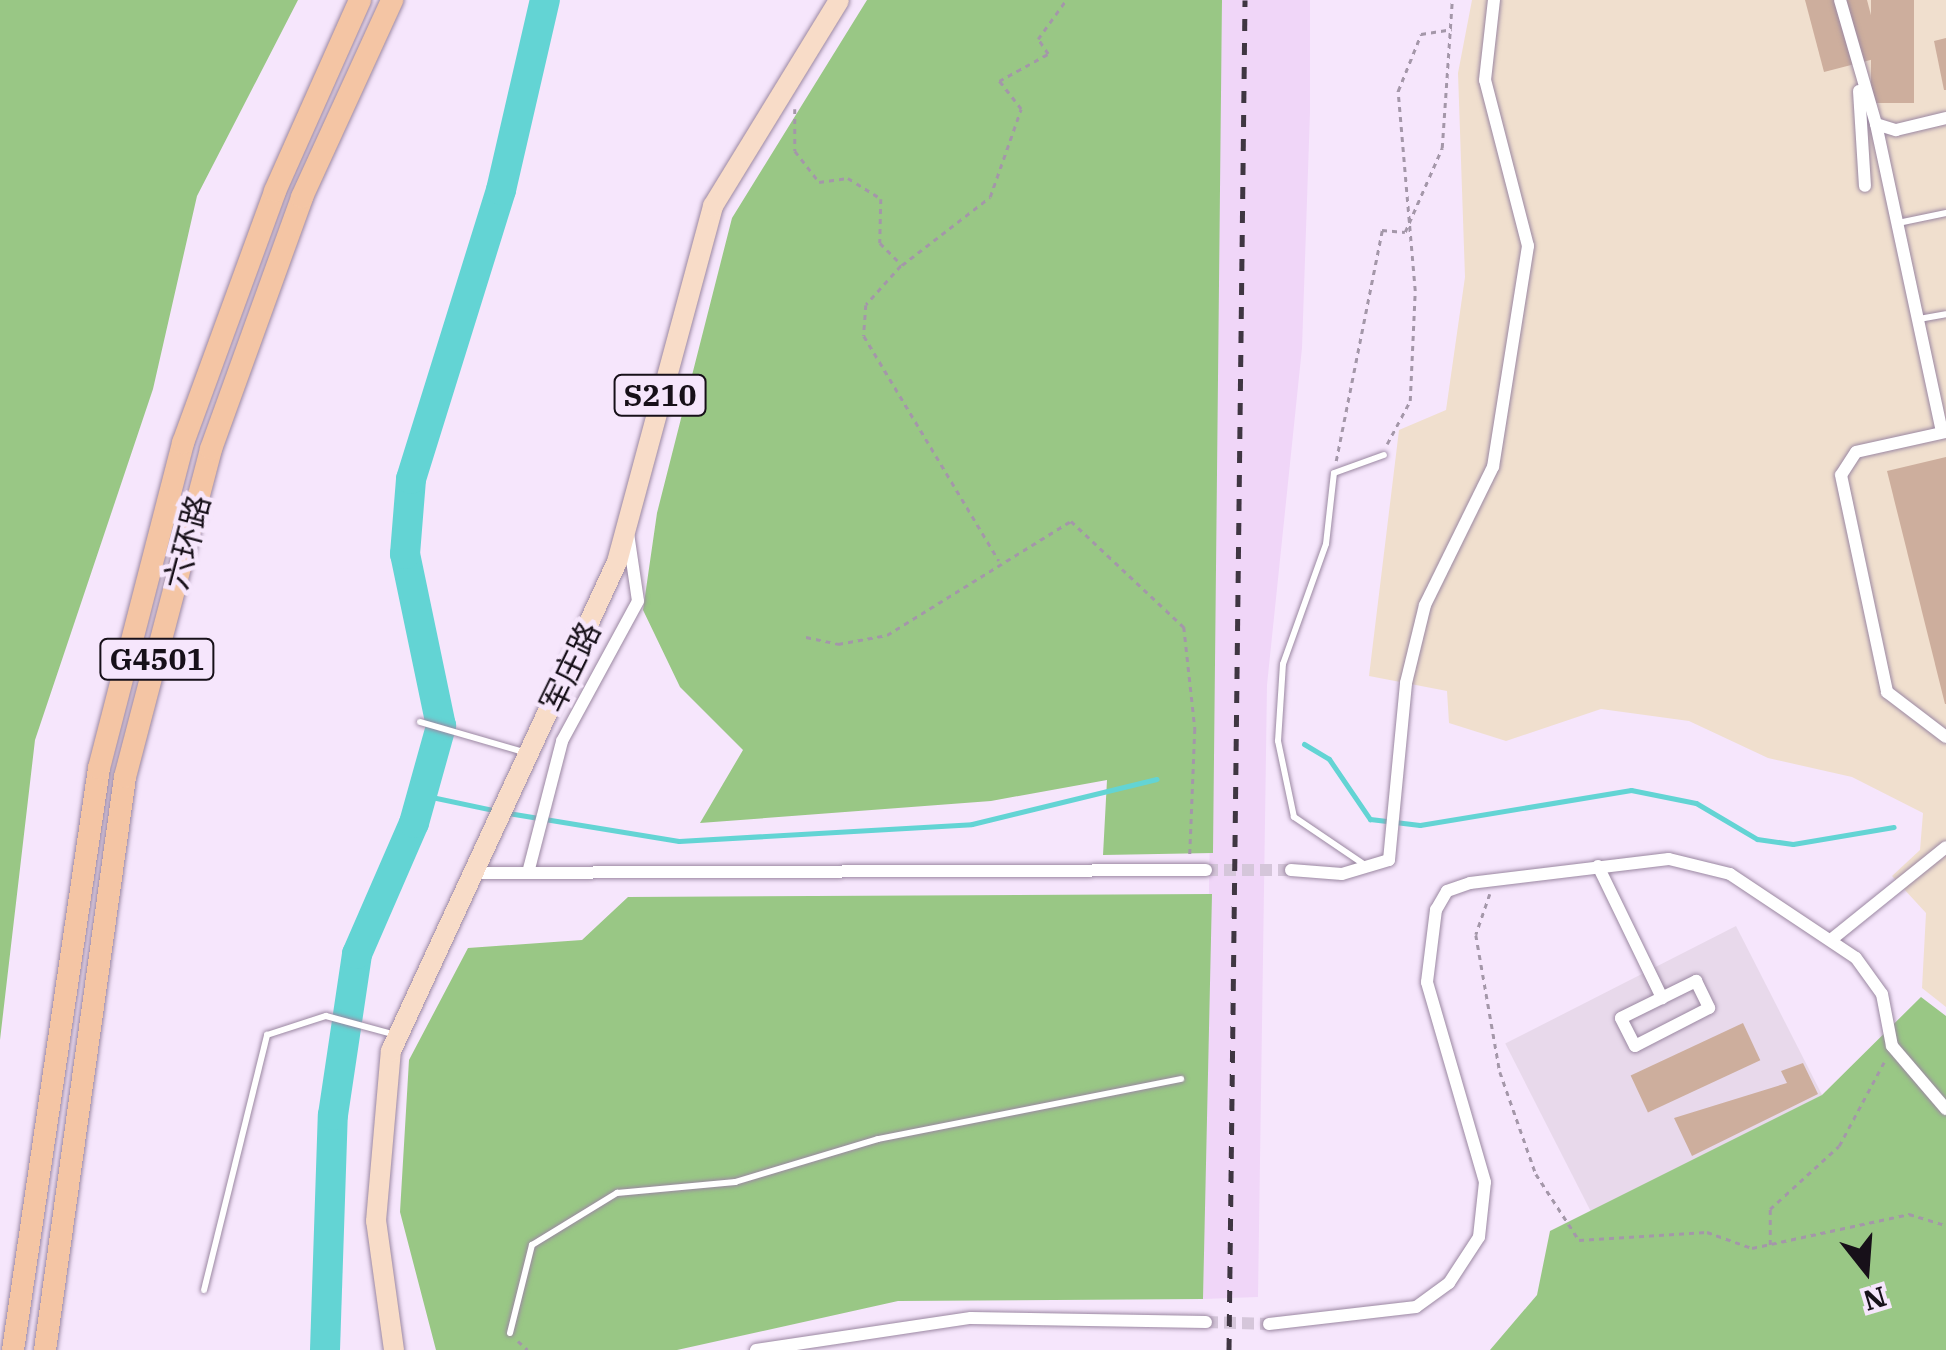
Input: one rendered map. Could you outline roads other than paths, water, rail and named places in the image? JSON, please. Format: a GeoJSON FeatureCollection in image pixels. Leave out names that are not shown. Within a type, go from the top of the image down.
{"type":"FeatureCollection","features":[{"type":"Feature","properties":{"kind":"highway","name":"六环路"},"geometry":{"type":"LineString","coordinates":[[12,1350],[104,749],[183,444],[275,191],[360,0]]}},
{"type":"Feature","properties":{"kind":"highway","name":"六环路"},"geometry":{"type":"LineString","coordinates":[[45,1350],[126,777],[211,449],[302,197],[392,0]]}},
{"type":"Feature","properties":{"kind":"main road","name":"军庄路"},"geometry":{"type":"LineString","coordinates":[[394,1350],[376,1221],[397,1036],[494,822],[530,754],[626,527],[713,206],[838,0]]}},
{"type":"Feature","properties":{"kind":"street"},"geometry":{"type":"LineString","coordinates":[[1291,870],[1372,870],[1396,842],[1396,791],[1424,606],[1492,467],[1528,246],[1485,80],[1494,0]]}},
{"type":"Feature","properties":{"kind":"street"},"geometry":{"type":"LineString","coordinates":[[1840,0],[1859,83],[1865,186]]}},
{"type":"Feature","properties":{"kind":"street"},"geometry":{"type":"LineString","coordinates":[[1859,83],[1876,124],[1944,432],[1856,452],[1841,474],[1888,692],[1946,737]]}},
{"type":"Feature","properties":{"kind":"street"},"geometry":{"type":"LineString","coordinates":[[1876,124],[1896,130],[1946,118]]}},
{"type":"Feature","properties":{"kind":"street"},"geometry":{"type":"LineString","coordinates":[[529,869],[562,740],[638,600],[626,527]]}},
{"type":"Feature","properties":{"kind":"street"},"geometry":{"type":"LineString","coordinates":[[1832,939],[1946,847]]}},
{"type":"Feature","properties":{"kind":"street"},"geometry":{"type":"LineString","coordinates":[[1270,1324],[1416,1307],[1449,1284],[1479,1237],[1481,1162],[1427,982],[1446,892],[1496,879],[1598,866],[1698,863],[1769,895],[1832,939],[1875,979],[1896,1051],[1946,1109]]}},
{"type":"Feature","properties":{"kind":"street"},"geometry":{"type":"LineString","coordinates":[[1598,866],[1662,998]]}},
{"type":"Feature","properties":{"kind":"street"},"geometry":{"type":"LineString","coordinates":[[470,873],[529,869],[1206,870]]}},
{"type":"Feature","properties":{"kind":"street"},"geometry":{"type":"LineString","coordinates":[[1696,980],[1710,1008],[1636,1046],[1622,1018],[1662,998],[1696,980]]}},
{"type":"Feature","properties":{"kind":"street"},"geometry":{"type":"LineString","coordinates":[[756,1350],[971,1318],[1206,1322]]}},
{"type":"Feature","properties":{"kind":"lane"},"geometry":{"type":"LineString","coordinates":[[1898,223],[1946,213]]}},
{"type":"Feature","properties":{"kind":"lane"},"geometry":{"type":"LineString","coordinates":[[1918,320],[1946,314]]}},
{"type":"Feature","properties":{"kind":"lane"},"geometry":{"type":"LineString","coordinates":[[1372,870],[1294,816],[1278,741],[1282,664],[1326,544],[1334,473],[1384,455]]}},
{"type":"Feature","properties":{"kind":"lane"},"geometry":{"type":"LineString","coordinates":[[420,722],[457,726],[530,754]]}},
{"type":"Feature","properties":{"kind":"lane"},"geometry":{"type":"LineString","coordinates":[[204,1290],[267,1035],[326,1016],[397,1036]]}},
{"type":"Feature","properties":{"kind":"lane"},"geometry":{"type":"LineString","coordinates":[[510,1333],[532,1245],[617,1192],[755,1178],[878,1140],[1181,1079]]}},
{"type":"Feature","properties":{"kind":"waterway"},"geometry":{"type":"LineString","coordinates":[[325,1350],[333,1115],[357,954],[414,823],[441,726],[405,554],[411,479],[501,190],[545,0]]}},
{"type":"Feature","properties":{"kind":"waterway"},"geometry":{"type":"LineString","coordinates":[[1304,744],[1329,759],[1370,819],[1420,825],[1631,790],[1696,803],[1757,839],[1793,844],[1894,827]]}},
{"type":"Feature","properties":{"kind":"waterway"},"geometry":{"type":"LineString","coordinates":[[508,813],[679,841],[972,824],[1157,779]]}},
{"type":"Feature","properties":{"kind":"waterway"},"geometry":{"type":"LineString","coordinates":[[422,795],[498,811]]}},
{"type":"Feature","properties":{"kind":"tunnel"},"geometry":{"type":"LineString","coordinates":[[1206,870],[1291,870]]}},
{"type":"Feature","properties":{"kind":"tunnel"},"geometry":{"type":"LineString","coordinates":[[1206,1322],[1269,1324]]}},
{"type":"Feature","properties":{"kind":"railway"},"geometry":{"type":"LineString","coordinates":[[1229,1350],[1245,0]]}}]}
